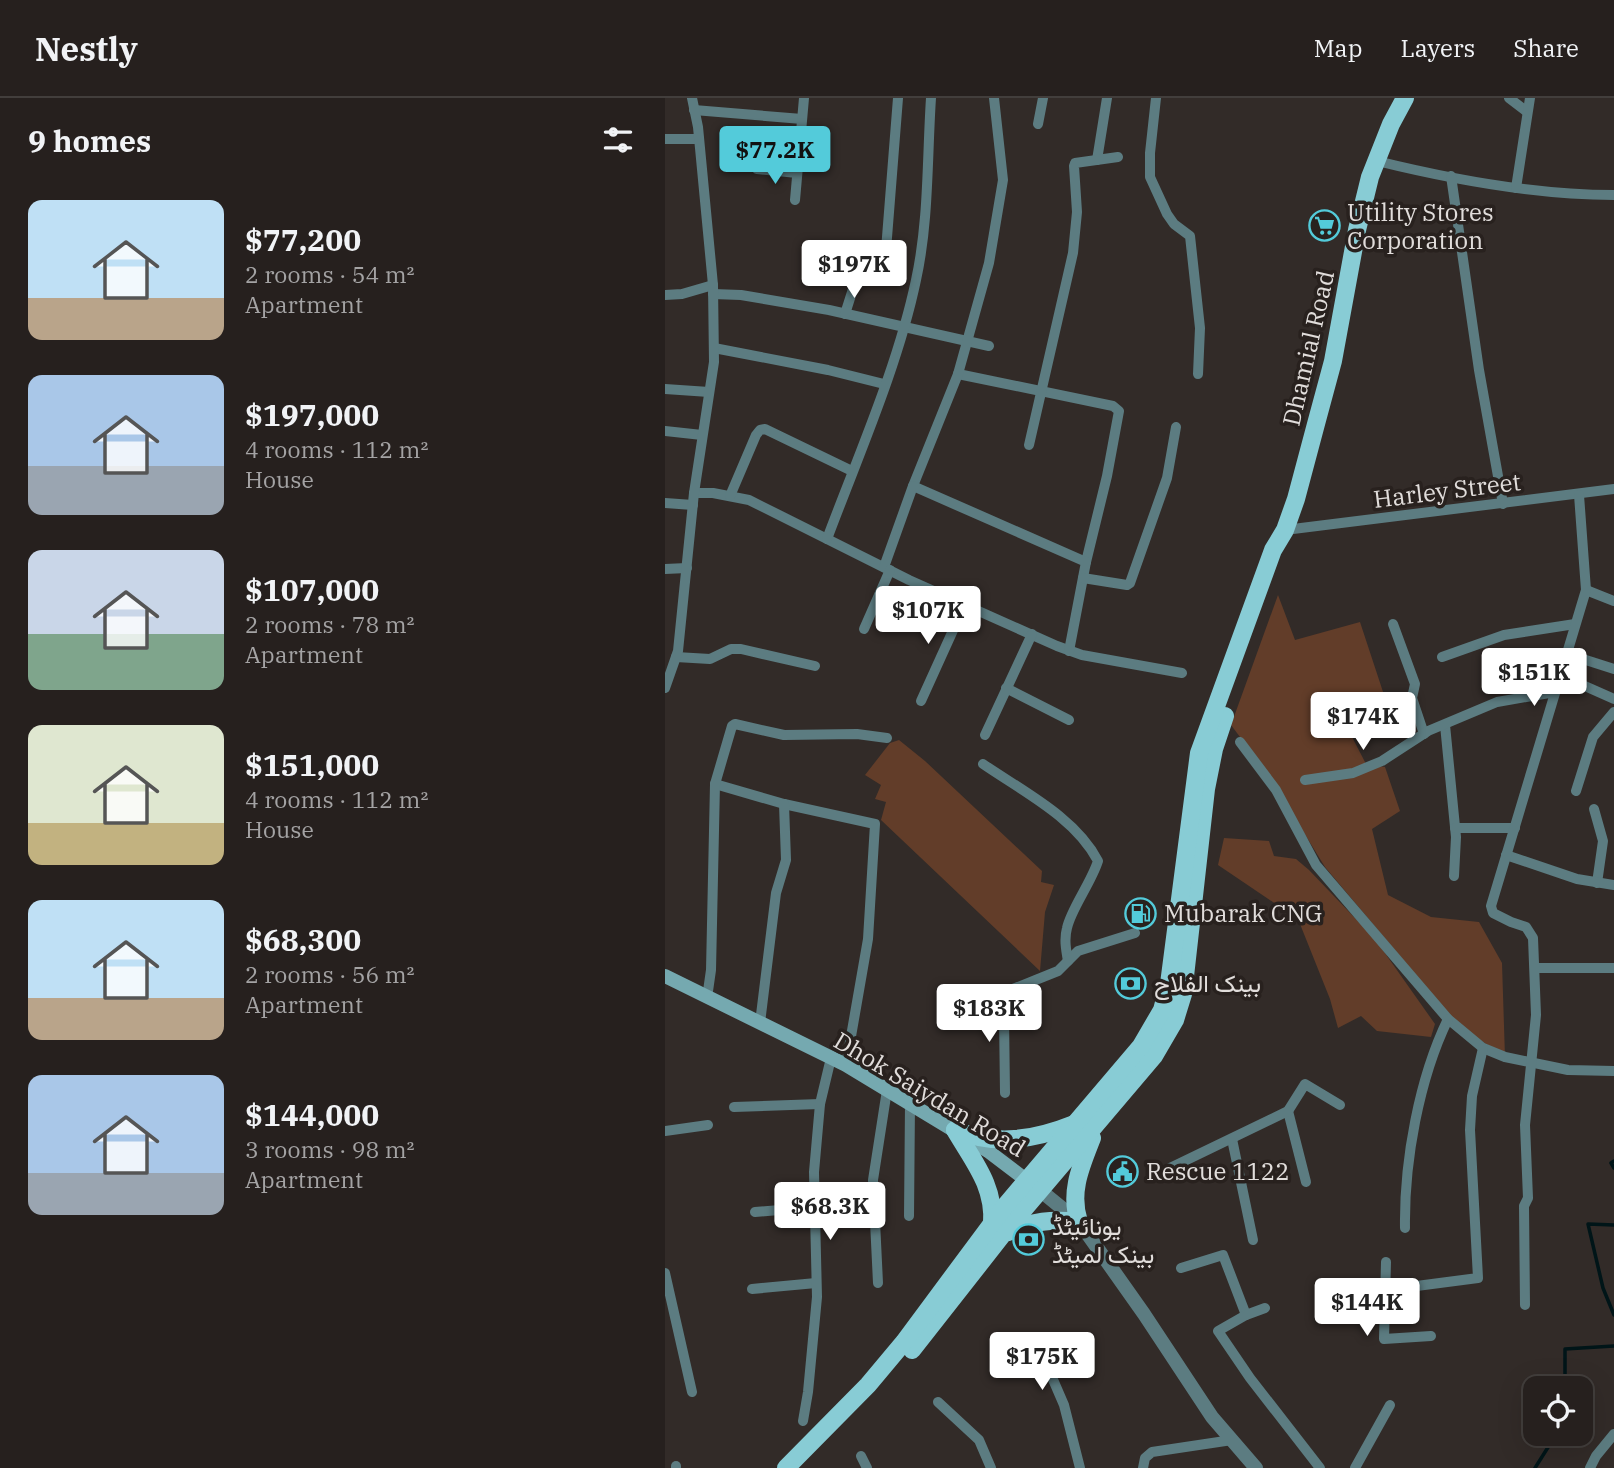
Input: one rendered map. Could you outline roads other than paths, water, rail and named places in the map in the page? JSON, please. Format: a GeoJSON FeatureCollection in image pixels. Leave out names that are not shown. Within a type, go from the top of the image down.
{"type":"FeatureCollection","features":[{"type":"Feature","properties":{"kind":"main road","name":"Dhamial Road"},"geometry":{"type":"LineString","coordinates":[[1184,919],[1199,753],[1273,550],[1285,530],[1296,499],[1333,361],[1357,230],[1370,177],[1391,124],[1405,98]]}},
{"type":"Feature","properties":{"kind":"main road"},"geometry":{"type":"LineString","coordinates":[[1034,1186],[1075,1124],[1141,1046],[1162,1010],[1184,919]]}},
{"type":"Feature","properties":{"kind":"main road"},"geometry":{"type":"LineString","coordinates":[[786,1468],[868,1385],[1034,1186],[1097,1125],[1154,1056],[1175,1020],[1183,994],[1184,919]]}},
{"type":"Feature","properties":{"kind":"main road","name":"Dhok Saiydan Road"},"geometry":{"type":"LineString","coordinates":[[665,976],[846,1065],[988,1151],[1034,1186]]}},
{"type":"Feature","properties":{"kind":"main road"},"geometry":{"type":"LineString","coordinates":[[955,1130],[980,1138],[1010,1140],[1034,1138],[1075,1124]]}},
{"type":"Feature","properties":{"kind":"main road"},"geometry":{"type":"LineString","coordinates":[[801,1468],[898,1367],[997,1229],[1053,1220],[1079,1222],[1074,1203],[1076,1184],[1097,1125]]}},
{"type":"Feature","properties":{"kind":"main road"},"geometry":{"type":"LineString","coordinates":[[955,1130],[988,1184],[997,1229]]}},
{"type":"Feature","properties":{"kind":"street"},"geometry":{"type":"LineString","coordinates":[[665,688],[676,657],[694,493],[714,348],[713,289],[699,139],[692,98]]}},
{"type":"Feature","properties":{"kind":"street"},"geometry":{"type":"LineString","coordinates":[[795,200],[804,98]]}},
{"type":"Feature","properties":{"kind":"street"},"geometry":{"type":"LineString","coordinates":[[845,314],[866,248],[886,250],[898,98]]}},
{"type":"Feature","properties":{"kind":"street"},"geometry":{"type":"LineString","coordinates":[[827,539],[884,384],[916,280],[924,221],[930,98]]}},
{"type":"Feature","properties":{"kind":"street"},"geometry":{"type":"LineString","coordinates":[[864,629],[887,569],[913,486],[958,374],[989,263],[1003,180],[994,98]]}},
{"type":"Feature","properties":{"kind":"street"},"geometry":{"type":"LineString","coordinates":[[1038,124],[1043,98]]}},
{"type":"Feature","properties":{"kind":"street"},"geometry":{"type":"LineString","coordinates":[[1097,160],[1107,98]]}},
{"type":"Feature","properties":{"kind":"street"},"geometry":{"type":"LineString","coordinates":[[1156,98],[1150,177],[1167,214],[1174,224],[1190,236],[1200,328],[1198,374]]}},
{"type":"Feature","properties":{"kind":"street"},"geometry":{"type":"LineString","coordinates":[[1509,98],[1526,111]]}},
{"type":"Feature","properties":{"kind":"street"},"geometry":{"type":"LineString","coordinates":[[1516,188],[1530,98]]}},
{"type":"Feature","properties":{"kind":"street"},"geometry":{"type":"LineString","coordinates":[[694,110],[803,119]]}},
{"type":"Feature","properties":{"kind":"street"},"geometry":{"type":"LineString","coordinates":[[665,139],[699,139]]}},
{"type":"Feature","properties":{"kind":"street"},"geometry":{"type":"LineString","coordinates":[[1029,446],[1073,253],[1077,212],[1074,166],[1075,163],[1118,157]]}},
{"type":"Feature","properties":{"kind":"street"},"geometry":{"type":"LineString","coordinates":[[1377,161],[1516,188],[1569,194],[1614,195]]}},
{"type":"Feature","properties":{"kind":"street"},"geometry":{"type":"LineString","coordinates":[[757,169],[797,173]]}},
{"type":"Feature","properties":{"kind":"street"},"geometry":{"type":"LineString","coordinates":[[1451,176],[1479,370],[1503,503]]}},
{"type":"Feature","properties":{"kind":"street"},"geometry":{"type":"LineString","coordinates":[[665,295],[713,289],[845,314],[989,346]]}},
{"type":"Feature","properties":{"kind":"street"},"geometry":{"type":"LineString","coordinates":[[714,348],[884,384]]}},
{"type":"Feature","properties":{"kind":"street"},"geometry":{"type":"LineString","coordinates":[[958,374],[1113,406],[1119,411],[1069,651]]}},
{"type":"Feature","properties":{"kind":"street"},"geometry":{"type":"LineString","coordinates":[[665,389],[709,393]]}},
{"type":"Feature","properties":{"kind":"street"},"geometry":{"type":"LineString","coordinates":[[1083,578],[1127,585],[1130,583],[1167,478],[1176,427]]}},
{"type":"Feature","properties":{"kind":"street"},"geometry":{"type":"LineString","coordinates":[[730,496],[759,430],[765,429],[852,471]]}},
{"type":"Feature","properties":{"kind":"street"},"geometry":{"type":"LineString","coordinates":[[665,431],[702,435]]}},
{"type":"Feature","properties":{"kind":"street"},"geometry":{"type":"LineString","coordinates":[[913,486],[1086,562]]}},
{"type":"Feature","properties":{"kind":"street","name":"Harley Street"},"geometry":{"type":"LineString","coordinates":[[1285,530],[1614,489]]}},
{"type":"Feature","properties":{"kind":"street"},"geometry":{"type":"LineString","coordinates":[[694,493],[713,493],[749,500],[887,569],[1069,651],[1182,673]]}},
{"type":"Feature","properties":{"kind":"street"},"geometry":{"type":"LineString","coordinates":[[1525,1305],[1524,1206],[1528,1198],[1525,1125],[1530,1062],[1535,1040],[1533,938],[1526,927],[1493,913],[1491,906],[1585,590],[1579,495]]}},
{"type":"Feature","properties":{"kind":"street"},"geometry":{"type":"LineString","coordinates":[[665,503],[693,505]]}},
{"type":"Feature","properties":{"kind":"street"},"geometry":{"type":"LineString","coordinates":[[665,569],[687,568]]}},
{"type":"Feature","properties":{"kind":"street"},"geometry":{"type":"LineString","coordinates":[[1585,590],[1614,601]]}},
{"type":"Feature","properties":{"kind":"street"},"geometry":{"type":"LineString","coordinates":[[921,701],[965,604]]}},
{"type":"Feature","properties":{"kind":"street"},"geometry":{"type":"LineString","coordinates":[[1393,624],[1415,684],[1412,698],[1424,734]]}},
{"type":"Feature","properties":{"kind":"street"},"geometry":{"type":"LineString","coordinates":[[1442,657],[1504,635],[1576,624]]}},
{"type":"Feature","properties":{"kind":"street"},"geometry":{"type":"LineString","coordinates":[[985,735],[1031,634]]}},
{"type":"Feature","properties":{"kind":"street"},"geometry":{"type":"LineString","coordinates":[[676,657],[710,659],[731,649],[741,649],[815,666]]}},
{"type":"Feature","properties":{"kind":"street"},"geometry":{"type":"LineString","coordinates":[[1567,654],[1614,669]]}},
{"type":"Feature","properties":{"kind":"street"},"geometry":{"type":"LineString","coordinates":[[1560,675],[1614,699]]}},
{"type":"Feature","properties":{"kind":"street"},"geometry":{"type":"LineString","coordinates":[[1006,688],[1069,720]]}},
{"type":"Feature","properties":{"kind":"street"},"geometry":{"type":"LineString","coordinates":[[1305,780],[1353,773],[1382,761],[1424,734],[1497,702],[1555,692]]}},
{"type":"Feature","properties":{"kind":"street"},"geometry":{"type":"LineString","coordinates":[[1576,791],[1593,737],[1614,712]]}},
{"type":"Feature","properties":{"kind":"street"},"geometry":{"type":"LineString","coordinates":[[707,998],[711,970],[715,784],[732,726],[735,724],[784,735],[857,733],[887,737]]}},
{"type":"Feature","properties":{"kind":"street"},"geometry":{"type":"LineString","coordinates":[[1445,725],[1455,828],[1454,876]]}},
{"type":"Feature","properties":{"kind":"street"},"geometry":{"type":"LineString","coordinates":[[1240,742],[1276,790],[1316,865],[1448,1018],[1483,1048],[1505,1057],[1568,1070],[1614,1071]]}},
{"type":"Feature","properties":{"kind":"street"},"geometry":{"type":"LineString","coordinates":[[983,764],[1065,821],[1090,846],[1098,861],[1093,877],[1067,925],[1065,944],[1068,961]]}},
{"type":"Feature","properties":{"kind":"street"},"geometry":{"type":"LineString","coordinates":[[715,784],[784,804],[875,824],[869,939],[846,1065]]}},
{"type":"Feature","properties":{"kind":"street"},"geometry":{"type":"LineString","coordinates":[[760,1023],[776,893],[786,860],[784,804]]}},
{"type":"Feature","properties":{"kind":"street"},"geometry":{"type":"LineString","coordinates":[[1594,809],[1603,841],[1597,883]]}},
{"type":"Feature","properties":{"kind":"street"},"geometry":{"type":"LineString","coordinates":[[1455,828],[1515,828]]}},
{"type":"Feature","properties":{"kind":"street"},"geometry":{"type":"LineString","coordinates":[[1506,855],[1577,879],[1614,885]]}},
{"type":"Feature","properties":{"kind":"street"},"geometry":{"type":"LineString","coordinates":[[1005,1093],[1004,1015],[1007,998],[1013,989],[1058,971],[1078,951],[1135,933]]}},
{"type":"Feature","properties":{"kind":"street"},"geometry":{"type":"LineString","coordinates":[[1535,968],[1614,968]]}},
{"type":"Feature","properties":{"kind":"street"},"geometry":{"type":"LineString","coordinates":[[1405,1228],[1405,1191],[1417,1122],[1433,1051],[1448,1018]]}},
{"type":"Feature","properties":{"kind":"street"},"geometry":{"type":"LineString","coordinates":[[1386,1290],[1478,1278],[1470,1130],[1472,1096],[1483,1048]]}},
{"type":"Feature","properties":{"kind":"street"},"geometry":{"type":"LineString","coordinates":[[803,1421],[808,1392],[816,1283],[814,1172],[820,1104],[831,1058]]}},
{"type":"Feature","properties":{"kind":"street"},"geometry":{"type":"LineString","coordinates":[[1170,1168],[1288,1111],[1305,1084],[1340,1105]]}},
{"type":"Feature","properties":{"kind":"street"},"geometry":{"type":"LineString","coordinates":[[878,1283],[873,1181],[887,1090]]}},
{"type":"Feature","properties":{"kind":"street"},"geometry":{"type":"LineString","coordinates":[[734,1107],[820,1104]]}},
{"type":"Feature","properties":{"kind":"street"},"geometry":{"type":"LineString","coordinates":[[909,1216],[910,1104]]}},
{"type":"Feature","properties":{"kind":"street"},"geometry":{"type":"LineString","coordinates":[[1288,1111],[1306,1182]]}},
{"type":"Feature","properties":{"kind":"street"},"geometry":{"type":"LineString","coordinates":[[665,1131],[708,1125]]}},
{"type":"Feature","properties":{"kind":"street"},"geometry":{"type":"LineString","coordinates":[[1232,1139],[1254,1240]]}},
{"type":"Feature","properties":{"kind":"street","name":"Dhok Saiydan Road"},"geometry":{"type":"LineString","coordinates":[[1034,1186],[1079,1222],[1212,1417],[1255,1468]]}},
{"type":"Feature","properties":{"kind":"street"},"geometry":{"type":"LineString","coordinates":[[755,1212],[814,1207]]}},
{"type":"Feature","properties":{"kind":"street"},"geometry":{"type":"LineString","coordinates":[[1181,1268],[1223,1255],[1246,1315]]}},
{"type":"Feature","properties":{"kind":"street"},"geometry":{"type":"LineString","coordinates":[[1386,1262],[1384,1339],[1431,1336]]}},
{"type":"Feature","properties":{"kind":"street"},"geometry":{"type":"LineString","coordinates":[[665,1273],[692,1392]]}},
{"type":"Feature","properties":{"kind":"street"},"geometry":{"type":"LineString","coordinates":[[752,1289],[816,1283]]}},
{"type":"Feature","properties":{"kind":"street"},"geometry":{"type":"LineString","coordinates":[[1265,1308],[1218,1331],[1282,1422],[1320,1468]]}},
{"type":"Feature","properties":{"kind":"street"},"geometry":{"type":"LineString","coordinates":[[1048,1368],[1064,1405],[1080,1468]]}},
{"type":"Feature","properties":{"kind":"street"},"geometry":{"type":"LineString","coordinates":[[938,1402],[979,1440],[991,1468]]}},
{"type":"Feature","properties":{"kind":"street"},"geometry":{"type":"LineString","coordinates":[[1355,1468],[1390,1405]]}},
{"type":"Feature","properties":{"kind":"street"},"geometry":{"type":"LineString","coordinates":[[1590,1468],[1614,1434]]}},
{"type":"Feature","properties":{"kind":"street"},"geometry":{"type":"LineString","coordinates":[[1143,1468],[1145,1458],[1152,1452],[1232,1440]]}},
{"type":"Feature","properties":{"kind":"street"},"geometry":{"type":"LineString","coordinates":[[861,1456],[867,1468]]}},
{"type":"Feature","properties":{"kind":"waterway"},"geometry":{"type":"LineString","coordinates":[[1614,1161],[1611,1163],[1614,1168]]}},
{"type":"Feature","properties":{"kind":"waterway"},"geometry":{"type":"LineString","coordinates":[[1614,1225],[1588,1224],[1603,1288],[1614,1315]]}},
{"type":"Feature","properties":{"kind":"waterway"},"geometry":{"type":"LineString","coordinates":[[1565,1376],[1565,1349],[1614,1346]]}},
{"type":"Feature","properties":{"kind":"waterway"},"geometry":{"type":"LineString","coordinates":[[1535,1468],[1549,1446]]}},
{"type":"Feature","properties":{"kind":"place","name":"Utility Stores Corporation"},"geometry":{"type":"Point","coordinates":[1324,226]}},
{"type":"Feature","properties":{"kind":"place","name":"Mubarak CNG"},"geometry":{"type":"Point","coordinates":[1141,913]}},
{"type":"Feature","properties":{"kind":"place","name":"بینک الفلاح"},"geometry":{"type":"Point","coordinates":[1131,983]}},
{"type":"Feature","properties":{"kind":"place","name":"Rescue 1122"},"geometry":{"type":"Point","coordinates":[1123,1171]}},
{"type":"Feature","properties":{"kind":"place","name":"یونائیٹڈ بینک لمیٹڈ"},"geometry":{"type":"Point","coordinates":[1029,1240]}}]}
